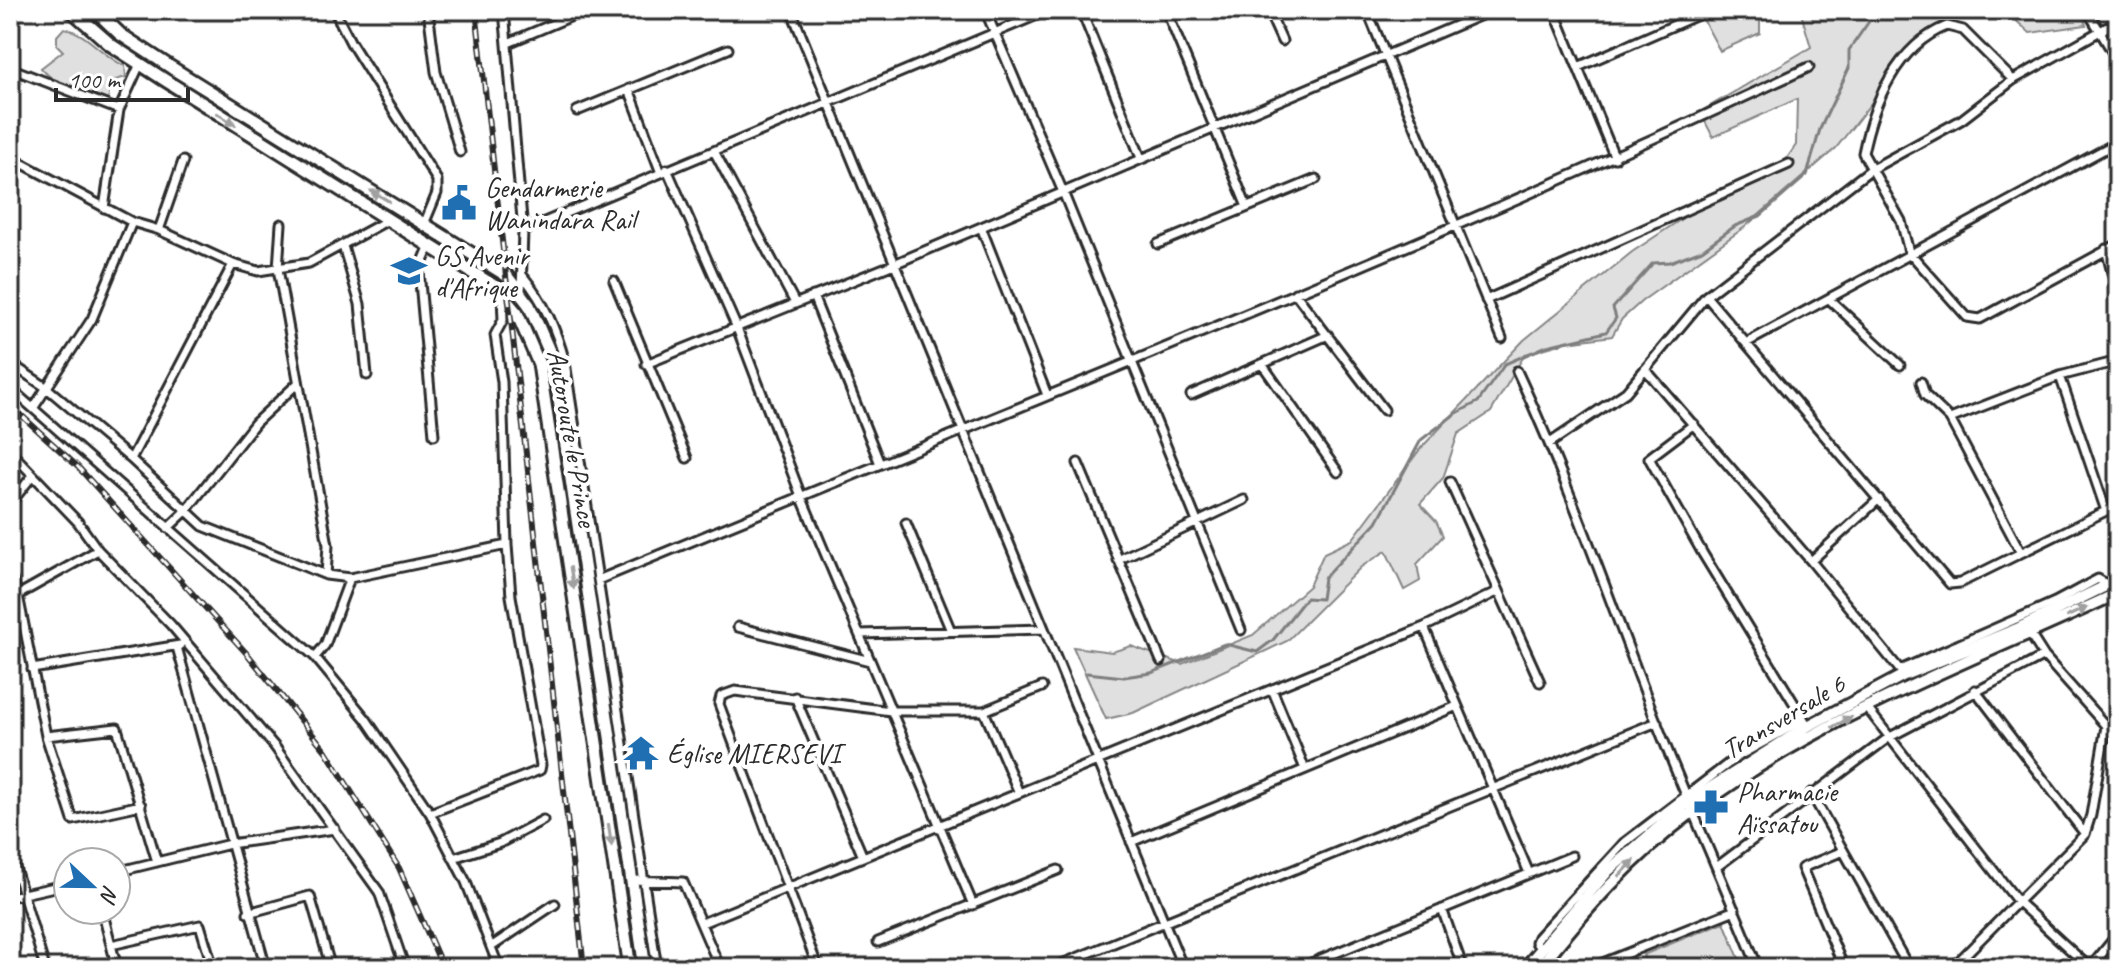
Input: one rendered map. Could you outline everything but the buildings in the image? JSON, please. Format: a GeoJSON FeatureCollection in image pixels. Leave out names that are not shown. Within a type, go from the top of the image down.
{"type":"FeatureCollection","features":[{"type":"Feature","properties":{"kind":"main road","name":"Autoroute le Prince"},"geometry":{"type":"LineString","coordinates":[[71,10],[111,45],[140,64],[430,245],[502,294],[517,313],[539,364],[630,968]]}},
{"type":"Feature","properties":{"kind":"main road","name":"Autoroute le Prince"},"geometry":{"type":"LineString","coordinates":[[95,10],[120,34],[425,222],[506,275],[521,291],[544,334],[553,360],[638,881],[645,968]]}},
{"type":"Feature","properties":{"kind":"main road","name":"Transversale 6"},"geometry":{"type":"LineString","coordinates":[[1525,968],[1549,961],[1605,868],[1689,803],[1806,723],[1902,673],[2113,582]]}},
{"type":"Feature","properties":{"kind":"main road","name":"Transversale 6"},"geometry":{"type":"LineString","coordinates":[[1539,968],[1549,961],[1637,857],[1689,803],[1747,775],[1867,708],[2118,593]]}},
{"type":"Feature","properties":{"kind":"street"},"geometry":{"type":"LineString","coordinates":[[334,10],[351,43],[437,180],[437,193],[425,222]]}},
{"type":"Feature","properties":{"kind":"street"},"geometry":{"type":"LineString","coordinates":[[428,10],[436,72],[460,152]]}},
{"type":"Feature","properties":{"kind":"street"},"geometry":{"type":"LineString","coordinates":[[504,10],[523,231],[521,291]]}},
{"type":"Feature","properties":{"kind":"street"},"geometry":{"type":"LineString","coordinates":[[508,43],[586,10]]}},
{"type":"Feature","properties":{"kind":"street"},"geometry":{"type":"LineString","coordinates":[[791,10],[1183,968]]}},
{"type":"Feature","properties":{"kind":"street"},"geometry":{"type":"LineString","coordinates":[[985,10],[1063,192],[1129,361],[1241,630]]}},
{"type":"Feature","properties":{"kind":"street"},"geometry":{"type":"LineString","coordinates":[[523,231],[1049,10]]}},
{"type":"Feature","properties":{"kind":"street"},"geometry":{"type":"LineString","coordinates":[[1081,10],[1141,158]]}},
{"type":"Feature","properties":{"kind":"street"},"geometry":{"type":"LineString","coordinates":[[1166,10],[1247,207]]}},
{"type":"Feature","properties":{"kind":"street"},"geometry":{"type":"LineString","coordinates":[[1268,10],[1282,41]]}},
{"type":"Feature","properties":{"kind":"street"},"geometry":{"type":"LineString","coordinates":[[1367,10],[1502,338]]}},
{"type":"Feature","properties":{"kind":"street"},"geometry":{"type":"LineString","coordinates":[[1463,10],[1467,21]]}},
{"type":"Feature","properties":{"kind":"street"},"geometry":{"type":"LineString","coordinates":[[646,364],[894,264],[1493,10]]}},
{"type":"Feature","properties":{"kind":"street"},"geometry":{"type":"LineString","coordinates":[[1554,10],[1615,158]]}},
{"type":"Feature","properties":{"kind":"street"},"geometry":{"type":"LineString","coordinates":[[1578,67],[1709,10]]}},
{"type":"Feature","properties":{"kind":"street"},"geometry":{"type":"LineString","coordinates":[[2087,10],[2118,61]]}},
{"type":"Feature","properties":{"kind":"street"},"geometry":{"type":"LineString","coordinates":[[1550,443],[1626,392],[1706,296],[1870,170],[1961,120],[2013,80],[2118,21]]}},
{"type":"Feature","properties":{"kind":"street"},"geometry":{"type":"LineString","coordinates":[[2013,80],[1963,30],[1954,25],[1937,29],[1903,57],[1869,123],[1863,153],[1901,221],[1909,252],[1967,317],[1980,319],[2118,244]]}},
{"type":"Feature","properties":{"kind":"street"},"geometry":{"type":"LineString","coordinates":[[577,111],[728,49]]}},
{"type":"Feature","properties":{"kind":"street"},"geometry":{"type":"LineString","coordinates":[[104,208],[119,110],[140,64]]}},
{"type":"Feature","properties":{"kind":"street"},"geometry":{"type":"LineString","coordinates":[[598,580],[1456,226],[1615,158],[1809,67]]}},
{"type":"Feature","properties":{"kind":"street"},"geometry":{"type":"LineString","coordinates":[[10,68],[22,70],[58,89],[119,110]]}},
{"type":"Feature","properties":{"kind":"street"},"geometry":{"type":"LineString","coordinates":[[629,89],[737,328],[801,496],[973,905]]}},
{"type":"Feature","properties":{"kind":"street"},"geometry":{"type":"LineString","coordinates":[[1748,342],[1909,252],[2118,142]]}},
{"type":"Feature","properties":{"kind":"street"},"geometry":{"type":"LineString","coordinates":[[714,151],[795,303]]}},
{"type":"Feature","properties":{"kind":"street"},"geometry":{"type":"LineString","coordinates":[[10,157],[132,222],[159,230],[233,264],[258,271],[309,263],[390,219]]}},
{"type":"Feature","properties":{"kind":"street"},"geometry":{"type":"LineString","coordinates":[[159,230],[183,161]]}},
{"type":"Feature","properties":{"kind":"street"},"geometry":{"type":"LineString","coordinates":[[1486,300],[1789,164]]}},
{"type":"Feature","properties":{"kind":"street"},"geometry":{"type":"LineString","coordinates":[[1158,244],[1316,179]]}},
{"type":"Feature","properties":{"kind":"street"},"geometry":{"type":"LineString","coordinates":[[34,407],[92,319],[132,222]]}},
{"type":"Feature","properties":{"kind":"street"},"geometry":{"type":"LineString","coordinates":[[281,224],[278,269],[328,545],[326,575]]}},
{"type":"Feature","properties":{"kind":"street"},"geometry":{"type":"LineString","coordinates":[[981,227],[1047,395]]}},
{"type":"Feature","properties":{"kind":"street"},"geometry":{"type":"LineString","coordinates":[[430,245],[419,271],[434,435]]}},
{"type":"Feature","properties":{"kind":"street"},"geometry":{"type":"LineString","coordinates":[[343,246],[360,304],[367,375]]}},
{"type":"Feature","properties":{"kind":"street"},"geometry":{"type":"LineString","coordinates":[[2106,249],[2118,297]]}},
{"type":"Feature","properties":{"kind":"street"},"geometry":{"type":"LineString","coordinates":[[131,459],[233,264]]}},
{"type":"Feature","properties":{"kind":"street"},"geometry":{"type":"LineString","coordinates":[[523,276],[539,296],[556,327],[565,362],[638,881],[657,968]]}},
{"type":"Feature","properties":{"kind":"street"},"geometry":{"type":"LineString","coordinates":[[614,281],[687,458]]}},
{"type":"Feature","properties":{"kind":"street"},"geometry":{"type":"LineString","coordinates":[[1295,293],[1384,410]]}},
{"type":"Feature","properties":{"kind":"street"},"geometry":{"type":"LineString","coordinates":[[430,813],[540,770],[541,765],[511,596],[502,382],[495,336],[503,320],[502,294]]}},
{"type":"Feature","properties":{"kind":"street"},"geometry":{"type":"LineString","coordinates":[[813,296],[880,464]]}},
{"type":"Feature","properties":{"kind":"street"},"geometry":{"type":"LineString","coordinates":[[1706,296],[1950,584],[1960,583],[2118,505]]}},
{"type":"Feature","properties":{"kind":"street"},"geometry":{"type":"LineString","coordinates":[[1829,299],[1900,365]]}},
{"type":"Feature","properties":{"kind":"street"},"geometry":{"type":"LineString","coordinates":[[1191,395],[1328,335]]}},
{"type":"Feature","properties":{"kind":"street"},"geometry":{"type":"LineString","coordinates":[[1950,419],[2060,376],[2118,361]]}},
{"type":"Feature","properties":{"kind":"street"},"geometry":{"type":"LineString","coordinates":[[10,363],[47,388],[131,459],[203,526],[326,575],[350,578],[507,545]]}},
{"type":"Feature","properties":{"kind":"street"},"geometry":{"type":"LineString","coordinates":[[1262,364],[1338,472]]}},
{"type":"Feature","properties":{"kind":"street"},"geometry":{"type":"LineString","coordinates":[[1645,369],[1811,561],[1902,673]]}},
{"type":"Feature","properties":{"kind":"street"},"geometry":{"type":"LineString","coordinates":[[1517,371],[1550,443],[1689,803],[1718,866],[1758,968]]}},
{"type":"Feature","properties":{"kind":"street"},"geometry":{"type":"LineString","coordinates":[[2060,376],[2106,511]]}},
{"type":"Feature","properties":{"kind":"street"},"geometry":{"type":"LineString","coordinates":[[1921,382],[1925,395],[1950,419],[2020,551]]}},
{"type":"Feature","properties":{"kind":"street"},"geometry":{"type":"LineString","coordinates":[[168,528],[185,512],[255,423],[297,384]]}},
{"type":"Feature","properties":{"kind":"street"},"geometry":{"type":"LineString","coordinates":[[10,388],[315,657],[366,719],[430,813],[453,858],[499,968]]}},
{"type":"Feature","properties":{"kind":"street"},"geometry":{"type":"LineString","coordinates":[[1694,424],[1649,458],[1703,554],[1806,723]]}},
{"type":"Feature","properties":{"kind":"street"},"geometry":{"type":"LineString","coordinates":[[10,451],[185,641],[275,747],[379,892],[405,968]]}},
{"type":"Feature","properties":{"kind":"street"},"geometry":{"type":"LineString","coordinates":[[1078,463],[1161,661]]}},
{"type":"Feature","properties":{"kind":"street"},"geometry":{"type":"LineString","coordinates":[[10,504],[33,475]]}},
{"type":"Feature","properties":{"kind":"street"},"geometry":{"type":"LineString","coordinates":[[1450,482],[1540,682]]}},
{"type":"Feature","properties":{"kind":"street"},"geometry":{"type":"LineString","coordinates":[[1811,561],[1879,499]]}},
{"type":"Feature","properties":{"kind":"street"},"geometry":{"type":"LineString","coordinates":[[1118,560],[1244,500]]}},
{"type":"Feature","properties":{"kind":"street"},"geometry":{"type":"LineString","coordinates":[[906,523],[951,631]]}},
{"type":"Feature","properties":{"kind":"street"},"geometry":{"type":"LineString","coordinates":[[18,595],[98,550]]}},
{"type":"Feature","properties":{"kind":"street"},"geometry":{"type":"LineString","coordinates":[[10,575],[18,595],[46,736],[73,820],[141,805]]}},
{"type":"Feature","properties":{"kind":"street"},"geometry":{"type":"LineString","coordinates":[[315,657],[325,645],[350,578]]}},
{"type":"Feature","properties":{"kind":"street"},"geometry":{"type":"LineString","coordinates":[[702,923],[1424,627],[1499,591]]}},
{"type":"Feature","properties":{"kind":"street"},"geometry":{"type":"LineString","coordinates":[[738,627],[870,661]]}},
{"type":"Feature","properties":{"kind":"street"},"geometry":{"type":"LineString","coordinates":[[1424,627],[1529,873]]}},
{"type":"Feature","properties":{"kind":"street"},"geometry":{"type":"LineString","coordinates":[[859,634],[1044,629]]}},
{"type":"Feature","properties":{"kind":"street"},"geometry":{"type":"LineString","coordinates":[[2030,634],[2044,656],[2106,726]]}},
{"type":"Feature","properties":{"kind":"street"},"geometry":{"type":"LineString","coordinates":[[32,669],[177,647],[185,641]]}},
{"type":"Feature","properties":{"kind":"street"},"geometry":{"type":"LineString","coordinates":[[177,647],[248,913],[266,968]]}},
{"type":"Feature","properties":{"kind":"street"},"geometry":{"type":"LineString","coordinates":[[1718,866],[1888,738],[2044,656]]}},
{"type":"Feature","properties":{"kind":"street"},"geometry":{"type":"LineString","coordinates":[[818,968],[719,704],[726,692],[795,697],[891,711],[984,711],[1042,687]]}},
{"type":"Feature","properties":{"kind":"street"},"geometry":{"type":"LineString","coordinates":[[1272,689],[1305,769]]}},
{"type":"Feature","properties":{"kind":"street"},"geometry":{"type":"LineString","coordinates":[[1975,690],[2085,834]]}},
{"type":"Feature","properties":{"kind":"street"},"geometry":{"type":"LineString","coordinates":[[795,697],[863,857]]}},
{"type":"Feature","properties":{"kind":"street"},"geometry":{"type":"LineString","coordinates":[[1131,842],[1457,706]]}},
{"type":"Feature","properties":{"kind":"street"},"geometry":{"type":"LineString","coordinates":[[1867,708],[2018,902],[2090,968],[2118,934]]}},
{"type":"Feature","properties":{"kind":"street"},"geometry":{"type":"LineString","coordinates":[[984,711],[1019,793]]}},
{"type":"Feature","properties":{"kind":"street"},"geometry":{"type":"LineString","coordinates":[[1952,968],[2085,834],[2106,726],[2118,718]]}},
{"type":"Feature","properties":{"kind":"street"},"geometry":{"type":"LineString","coordinates":[[1052,968],[1657,722]]}},
{"type":"Feature","properties":{"kind":"street"},"geometry":{"type":"LineString","coordinates":[[46,736],[117,728],[157,862]]}},
{"type":"Feature","properties":{"kind":"street"},"geometry":{"type":"LineString","coordinates":[[1811,793],[1909,968]]}},
{"type":"Feature","properties":{"kind":"street"},"geometry":{"type":"LineString","coordinates":[[453,858],[500,843],[543,820]]}},
{"type":"Feature","properties":{"kind":"street"},"geometry":{"type":"LineString","coordinates":[[132,868],[230,844],[335,829]]}},
{"type":"Feature","properties":{"kind":"street"},"geometry":{"type":"LineString","coordinates":[[10,851],[45,968]]}},
{"type":"Feature","properties":{"kind":"street"},"geometry":{"type":"LineString","coordinates":[[1843,851],[1802,868],[1844,968]]}},
{"type":"Feature","properties":{"kind":"street"},"geometry":{"type":"LineString","coordinates":[[1299,968],[1572,856]]}},
{"type":"Feature","properties":{"kind":"street"},"geometry":{"type":"LineString","coordinates":[[878,942],[1058,870]]}},
{"type":"Feature","properties":{"kind":"street"},"geometry":{"type":"LineString","coordinates":[[638,881],[683,882],[720,968]]}},
{"type":"Feature","properties":{"kind":"street"},"geometry":{"type":"LineString","coordinates":[[10,897],[52,888]]}},
{"type":"Feature","properties":{"kind":"street"},"geometry":{"type":"LineString","coordinates":[[248,913],[310,896],[331,968]]}},
{"type":"Feature","properties":{"kind":"street"},"geometry":{"type":"LineString","coordinates":[[491,947],[555,904]]}},
{"type":"Feature","properties":{"kind":"street"},"geometry":{"type":"LineString","coordinates":[[1442,909],[1463,968]]}},
{"type":"Feature","properties":{"kind":"street"},"geometry":{"type":"LineString","coordinates":[[1590,968],[1735,910]]}},
{"type":"Feature","properties":{"kind":"street"},"geometry":{"type":"LineString","coordinates":[[111,945],[200,925],[213,968]]}},
{"type":"Feature","properties":{"kind":"street"},"geometry":{"type":"LineString","coordinates":[[106,926],[117,968]]}},
{"type":"Feature","properties":{"kind":"shaded area"},"geometry":{"type":"Polygon","coordinates":[[[1698,10],[1793,10],[1760,20],[1760,33],[1720,51],[1698,10]]]}},
{"type":"Feature","properties":{"kind":"shaded area"},"geometry":{"type":"Polygon","coordinates":[[[1800,10],[1960,10],[1947,25],[1907,57],[1836,148],[1745,227],[1642,301],[1622,319],[1612,336],[1567,342],[1525,354],[1491,412],[1458,434],[1443,478],[1420,504],[1436,521],[1443,536],[1417,564],[1420,581],[1404,590],[1386,551],[1361,567],[1287,641],[1133,713],[1106,719],[1073,647],[1112,652],[1131,646],[1182,664],[1253,635],[1309,586],[1324,553],[1352,540],[1421,448],[1524,340],[1632,252],[1695,210],[1748,185],[1785,161],[1796,145],[1797,99],[1713,137],[1700,112],[1811,47],[1800,10]]]}},
{"type":"Feature","properties":{"kind":"shaded area"},"geometry":{"type":"Polygon","coordinates":[[[2004,10],[2080,10],[2086,25],[2030,33],[2004,10]]]}},
{"type":"Feature","properties":{"kind":"shaded area"},"geometry":{"type":"Polygon","coordinates":[[[64,28],[81,35],[125,66],[126,77],[112,81],[108,101],[72,90],[41,68],[63,51],[57,45],[57,36],[64,28]]]}},
{"type":"Feature","properties":{"kind":"shaded area"},"geometry":{"type":"Polygon","coordinates":[[[1724,922],[1743,968],[1648,968],[1643,955],[1724,922]]]}},
{"type":"Feature","properties":{"kind":"waterway"},"geometry":{"type":"LineString","coordinates":[[1087,673],[1124,677],[1151,673],[1225,644],[1257,652],[1273,640],[1306,598],[1321,599],[1324,578],[1377,522],[1421,440],[1455,414],[1478,402],[1505,364],[1547,346],[1606,332],[1616,318],[1613,308],[1653,263],[1670,262],[1702,250],[1735,226],[1760,216],[1807,175],[1820,129],[1849,68],[1849,50],[1877,10]]}},
{"type":"Feature","properties":{"kind":"railway"},"geometry":{"type":"LineString","coordinates":[[476,10],[584,968]]}},
{"type":"Feature","properties":{"kind":"railway"},"geometry":{"type":"LineString","coordinates":[[10,405],[78,467],[249,656],[326,751],[399,868],[443,968]]}},
{"type":"Feature","properties":{"kind":"place","name":"Gendarmerie Wanindara Rail"},"geometry":{"type":"Point","coordinates":[459,203]}},
{"type":"Feature","properties":{"kind":"place","name":"GS Avenir d'Afrique"},"geometry":{"type":"Point","coordinates":[409,271]}},
{"type":"Feature","properties":{"kind":"place","name":"Église MIERSEVI"},"geometry":{"type":"Point","coordinates":[641,753]}},
{"type":"Feature","properties":{"kind":"place","name":"Pharmacie Aïssatou"},"geometry":{"type":"Point","coordinates":[1711,807]}}]}
